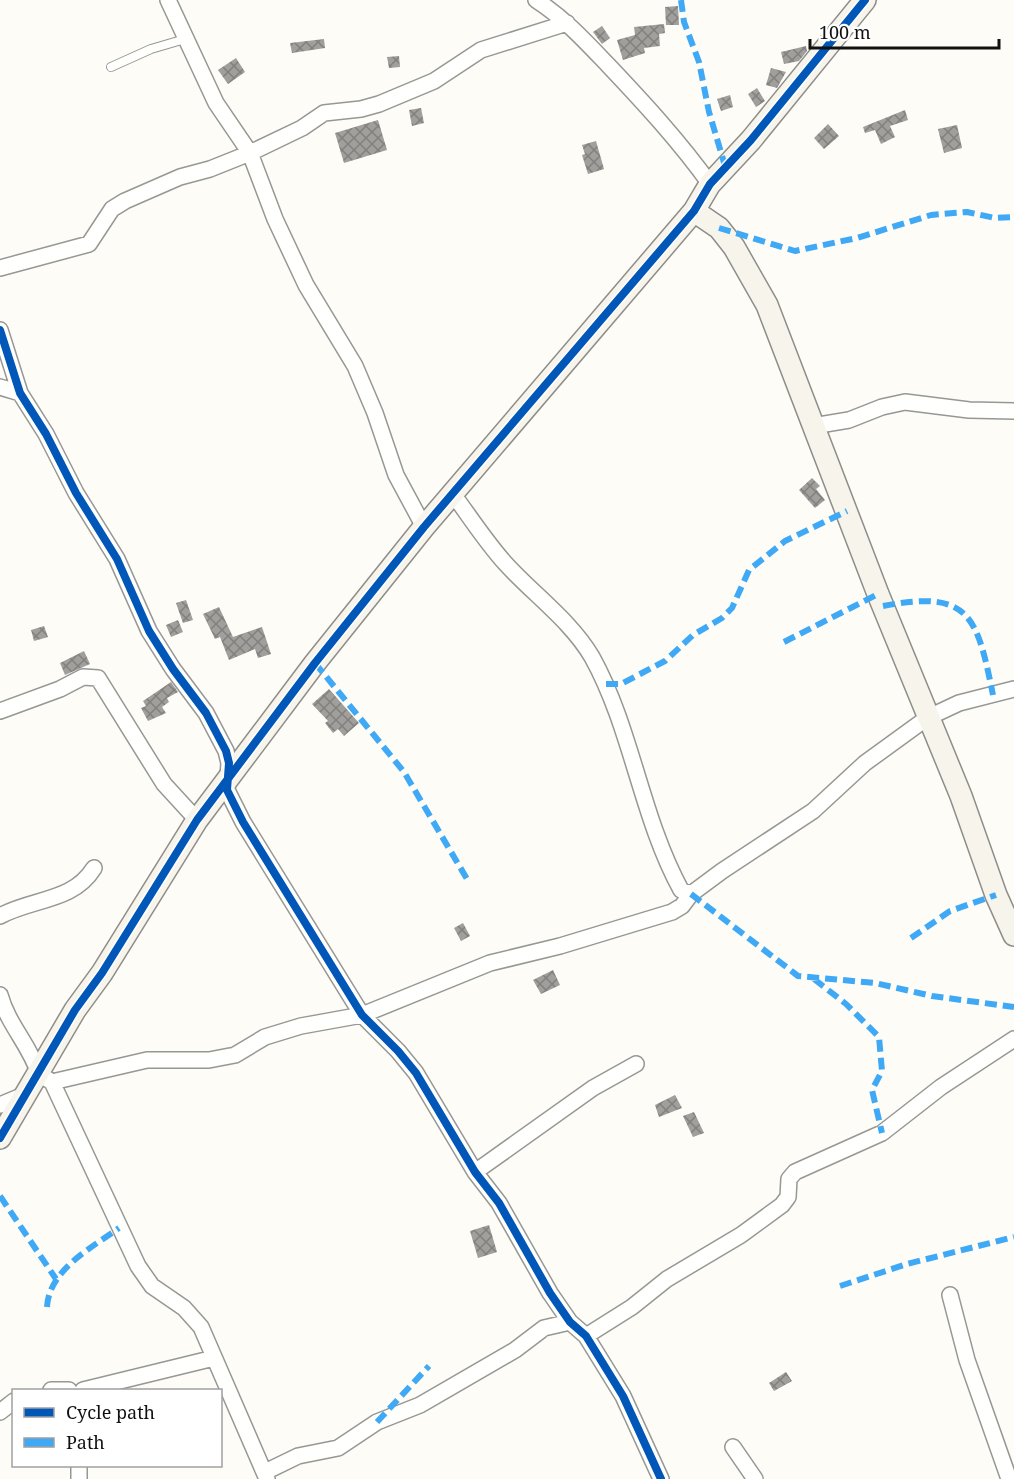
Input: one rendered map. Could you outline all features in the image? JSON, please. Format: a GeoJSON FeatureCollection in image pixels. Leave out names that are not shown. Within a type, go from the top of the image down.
{"type":"FeatureCollection","features":[{"type":"Feature","properties":{"kind":"street"},"geometry":{"type":"LineString","coordinates":[[168,0],[216,103],[249,153],[284,239],[306,285],[355,366],[375,413],[396,476],[424,527]]}},
{"type":"Feature","properties":{"kind":"street"},"geometry":{"type":"LineString","coordinates":[[536,0],[567,23],[677,140],[710,184]]}},
{"type":"Feature","properties":{"kind":"street"},"geometry":{"type":"LineString","coordinates":[[46,1078],[75,1010],[102,973],[197,819],[228,778],[424,527],[694,211],[710,184],[751,140],[865,0]]}},
{"type":"Feature","properties":{"kind":"street"},"geometry":{"type":"LineString","coordinates":[[0,268],[89,244],[112,209],[124,201],[180,177],[249,153],[302,128],[324,113],[361,109],[379,104],[434,81],[481,50],[567,23]]}},
{"type":"Feature","properties":{"kind":"street"},"geometry":{"type":"LineString","coordinates":[[694,211],[719,228],[734,247],[767,305],[927,718],[961,796],[996,895],[1014,935]]}},
{"type":"Feature","properties":{"kind":"street"},"geometry":{"type":"LineString","coordinates":[[0,330],[20,393],[46,434],[76,493],[117,559],[150,631],[173,669],[206,713],[226,751],[229,763],[230,798],[243,822],[272,865],[362,1015],[399,1051],[416,1073],[475,1172],[499,1203],[550,1293],[570,1322],[586,1336],[623,1396],[661,1479]]}},
{"type":"Feature","properties":{"kind":"street"},"geometry":{"type":"LineString","coordinates":[[0,387],[20,393]]}},
{"type":"Feature","properties":{"kind":"street"},"geometry":{"type":"LineString","coordinates":[[813,426],[849,420],[882,407],[905,402],[969,410],[1014,411]]}},
{"type":"Feature","properties":{"kind":"street"},"geometry":{"type":"LineString","coordinates":[[453,494],[503,561],[579,638],[591,656],[606,684],[663,852],[681,890],[691,894]]}},
{"type":"Feature","properties":{"kind":"street"},"geometry":{"type":"LineString","coordinates":[[0,711],[60,689],[83,677],[98,678],[164,784],[197,819]]}},
{"type":"Feature","properties":{"kind":"street"},"geometry":{"type":"LineString","coordinates":[[0,1105],[24,1095],[46,1078],[147,1060],[209,1060],[235,1055],[265,1037],[301,1026],[362,1015],[490,963],[560,946],[672,912],[682,906],[691,894],[813,811],[866,763],[927,718],[959,703],[1014,688]]}},
{"type":"Feature","properties":{"kind":"street"},"geometry":{"type":"LineString","coordinates":[[0,916],[28,903],[75,890],[94,868]]}},
{"type":"Feature","properties":{"kind":"street"},"geometry":{"type":"LineString","coordinates":[[0,995],[4,1011],[46,1078],[138,1266],[152,1286],[184,1308],[201,1327],[266,1475],[298,1456],[338,1448],[377,1422],[420,1405],[515,1350],[544,1328],[570,1322]]}},
{"type":"Feature","properties":{"kind":"street"},"geometry":{"type":"LineString","coordinates":[[586,1336],[632,1307],[667,1280],[741,1235],[782,1205],[788,1197],[789,1179],[795,1172],[882,1133],[941,1087],[1014,1039]]}},
{"type":"Feature","properties":{"kind":"street"},"geometry":{"type":"LineString","coordinates":[[475,1172],[593,1088],[636,1064]]}},
{"type":"Feature","properties":{"kind":"street"},"geometry":{"type":"LineString","coordinates":[[0,1138],[24,1095]]}},
{"type":"Feature","properties":{"kind":"street"},"geometry":{"type":"LineString","coordinates":[[950,1295],[967,1360],[1009,1479]]}},
{"type":"Feature","properties":{"kind":"street"},"geometry":{"type":"LineString","coordinates":[[87,1389],[214,1358]]}},
{"type":"Feature","properties":{"kind":"street"},"geometry":{"type":"LineString","coordinates":[[0,1412],[12,1403]]}},
{"type":"Feature","properties":{"kind":"street"},"geometry":{"type":"LineString","coordinates":[[733,1447],[755,1479]]}},
{"type":"Feature","properties":{"kind":"lane"},"geometry":{"type":"LineString","coordinates":[[111,68],[151,49],[185,39]]}},
{"type":"Feature","properties":{"kind":"building"},"geometry":{"type":"Polygon","coordinates":[[[678,6],[679,25],[666,25],[665,7],[678,6]]]}},
{"type":"Feature","properties":{"kind":"building"},"geometry":{"type":"Polygon","coordinates":[[[664,24],[665,33],[659,34],[660,46],[644,48],[645,53],[623,60],[617,40],[635,35],[634,27],[664,24]]]}},
{"type":"Feature","properties":{"kind":"building"},"geometry":{"type":"Polygon","coordinates":[[[602,26],[610,38],[602,44],[593,32],[602,26]]]}},
{"type":"Feature","properties":{"kind":"building"},"geometry":{"type":"Polygon","coordinates":[[[324,39],[325,48],[292,53],[290,43],[324,39]]]}},
{"type":"Feature","properties":{"kind":"building"},"geometry":{"type":"Polygon","coordinates":[[[806,46],[807,51],[799,61],[784,64],[781,52],[806,46]]]}},
{"type":"Feature","properties":{"kind":"building"},"geometry":{"type":"Polygon","coordinates":[[[399,56],[400,67],[389,68],[387,57],[399,56]]]}},
{"type":"Feature","properties":{"kind":"building"},"geometry":{"type":"Polygon","coordinates":[[[236,58],[245,72],[228,84],[218,70],[236,58]]]}},
{"type":"Feature","properties":{"kind":"building"},"geometry":{"type":"Polygon","coordinates":[[[771,68],[786,72],[777,88],[766,85],[771,68]]]}},
{"type":"Feature","properties":{"kind":"building"},"geometry":{"type":"Polygon","coordinates":[[[757,88],[765,101],[756,107],[748,94],[757,88]]]}},
{"type":"Feature","properties":{"kind":"building"},"geometry":{"type":"Polygon","coordinates":[[[730,95],[733,107],[721,111],[717,99],[730,95]]]}},
{"type":"Feature","properties":{"kind":"building"},"geometry":{"type":"Polygon","coordinates":[[[421,108],[424,123],[412,126],[409,110],[421,108]]]}},
{"type":"Feature","properties":{"kind":"building"},"geometry":{"type":"Polygon","coordinates":[[[905,110],[908,120],[890,126],[895,137],[881,144],[875,130],[865,133],[863,127],[905,110]]]}},
{"type":"Feature","properties":{"kind":"building"},"geometry":{"type":"Polygon","coordinates":[[[378,120],[387,150],[344,163],[335,133],[378,120]]]}},
{"type":"Feature","properties":{"kind":"building"},"geometry":{"type":"Polygon","coordinates":[[[828,124],[839,136],[824,149],[814,138],[828,124]]]}},
{"type":"Feature","properties":{"kind":"building"},"geometry":{"type":"Polygon","coordinates":[[[957,125],[962,148],[944,153],[938,129],[957,125]]]}},
{"type":"Feature","properties":{"kind":"building"},"geometry":{"type":"Polygon","coordinates":[[[596,141],[604,169],[588,174],[582,155],[585,154],[582,145],[596,141]]]}},
{"type":"Feature","properties":{"kind":"building"},"geometry":{"type":"Polygon","coordinates":[[[812,478],[820,486],[816,489],[825,500],[815,508],[799,490],[812,478]]]}},
{"type":"Feature","properties":{"kind":"building"},"geometry":{"type":"Polygon","coordinates":[[[186,600],[193,620],[183,623],[176,603],[186,600]]]}},
{"type":"Feature","properties":{"kind":"building"},"geometry":{"type":"Polygon","coordinates":[[[219,607],[233,637],[262,627],[271,654],[258,658],[255,649],[229,660],[220,637],[215,639],[203,614],[219,607]]]}},
{"type":"Feature","properties":{"kind":"building"},"geometry":{"type":"Polygon","coordinates":[[[178,620],[183,632],[171,637],[166,625],[178,620]]]}},
{"type":"Feature","properties":{"kind":"building"},"geometry":{"type":"Polygon","coordinates":[[[44,626],[48,637],[34,641],[31,630],[44,626]]]}},
{"type":"Feature","properties":{"kind":"building"},"geometry":{"type":"Polygon","coordinates":[[[84,651],[90,664],[65,675],[60,663],[84,651]]]}},
{"type":"Feature","properties":{"kind":"building"},"geometry":{"type":"Polygon","coordinates":[[[171,682],[178,692],[167,698],[169,702],[162,707],[166,713],[148,721],[141,708],[146,706],[143,701],[171,682]]]}},
{"type":"Feature","properties":{"kind":"building"},"geometry":{"type":"Polygon","coordinates":[[[329,689],[359,723],[344,736],[338,729],[333,733],[325,723],[328,721],[312,704],[329,689]]]}},
{"type":"Feature","properties":{"kind":"building"},"geometry":{"type":"Polygon","coordinates":[[[463,923],[470,936],[461,941],[454,928],[463,923]]]}},
{"type":"Feature","properties":{"kind":"building"},"geometry":{"type":"Polygon","coordinates":[[[553,970],[560,985],[541,994],[533,980],[553,970]]]}},
{"type":"Feature","properties":{"kind":"building"},"geometry":{"type":"Polygon","coordinates":[[[675,1095],[682,1108],[659,1117],[655,1105],[675,1095]]]}},
{"type":"Feature","properties":{"kind":"building"},"geometry":{"type":"Polygon","coordinates":[[[694,1112],[704,1133],[693,1137],[683,1116],[694,1112]]]}},
{"type":"Feature","properties":{"kind":"building"},"geometry":{"type":"Polygon","coordinates":[[[489,1225],[497,1252],[478,1258],[470,1231],[489,1225]]]}},
{"type":"Feature","properties":{"kind":"building"},"geometry":{"type":"Polygon","coordinates":[[[786,1372],[792,1381],[774,1391],[769,1383],[786,1372]]]}},
{"type":"Feature","properties":{"kind":"marked path"},"geometry":{"type":"LineString","coordinates":[[681,0],[684,22],[699,62],[709,112],[725,166]]}},
{"type":"Feature","properties":{"kind":"marked path"},"geometry":{"type":"LineString","coordinates":[[719,228],[795,251],[857,238],[931,215],[967,212],[995,218],[1014,217]]}},
{"type":"Feature","properties":{"kind":"marked path"},"geometry":{"type":"LineString","coordinates":[[606,684],[621,684],[665,661],[693,635],[722,618],[732,608],[749,570],[785,541],[847,511]]}},
{"type":"Feature","properties":{"kind":"marked path"},"geometry":{"type":"LineString","coordinates":[[784,642],[878,594]]}},
{"type":"Feature","properties":{"kind":"marked path"},"geometry":{"type":"LineString","coordinates":[[883,606],[935,602],[952,606],[965,614],[981,645],[993,695]]}},
{"type":"Feature","properties":{"kind":"marked path"},"geometry":{"type":"LineString","coordinates":[[315,663],[404,772],[467,879]]}},
{"type":"Feature","properties":{"kind":"marked path"},"geometry":{"type":"LineString","coordinates":[[691,894],[798,976],[875,983],[932,996],[1014,1007]]}},
{"type":"Feature","properties":{"kind":"marked path"},"geometry":{"type":"LineString","coordinates":[[911,938],[950,911],[996,895]]}},
{"type":"Feature","properties":{"kind":"marked path"},"geometry":{"type":"LineString","coordinates":[[814,979],[846,1004],[879,1037],[882,1071],[872,1090],[882,1133]]}},
{"type":"Feature","properties":{"kind":"marked path"},"geometry":{"type":"LineString","coordinates":[[0,1196],[56,1279]]}},
{"type":"Feature","properties":{"kind":"marked path"},"geometry":{"type":"LineString","coordinates":[[47,1307],[55,1282],[63,1271],[84,1252],[119,1228]]}},
{"type":"Feature","properties":{"kind":"marked path"},"geometry":{"type":"LineString","coordinates":[[840,1286],[907,1264],[1014,1237]]}},
{"type":"Feature","properties":{"kind":"marked path"},"geometry":{"type":"LineString","coordinates":[[377,1422],[429,1366]]}},
{"type":"Feature","properties":{"kind":"cycle path"},"geometry":{"type":"LineString","coordinates":[[0,1138],[75,1010],[102,973],[197,820],[315,663],[424,527],[694,211],[710,184],[751,140],[865,0]]}},
{"type":"Feature","properties":{"kind":"cycle path"},"geometry":{"type":"LineString","coordinates":[[0,330],[20,393],[46,434],[76,493],[117,559],[149,631],[173,669],[206,713],[226,751],[229,763],[227,790],[243,822],[362,1015],[398,1051],[416,1073],[475,1172],[499,1203],[550,1293],[570,1322],[586,1336],[623,1396],[661,1479]]}}]}
